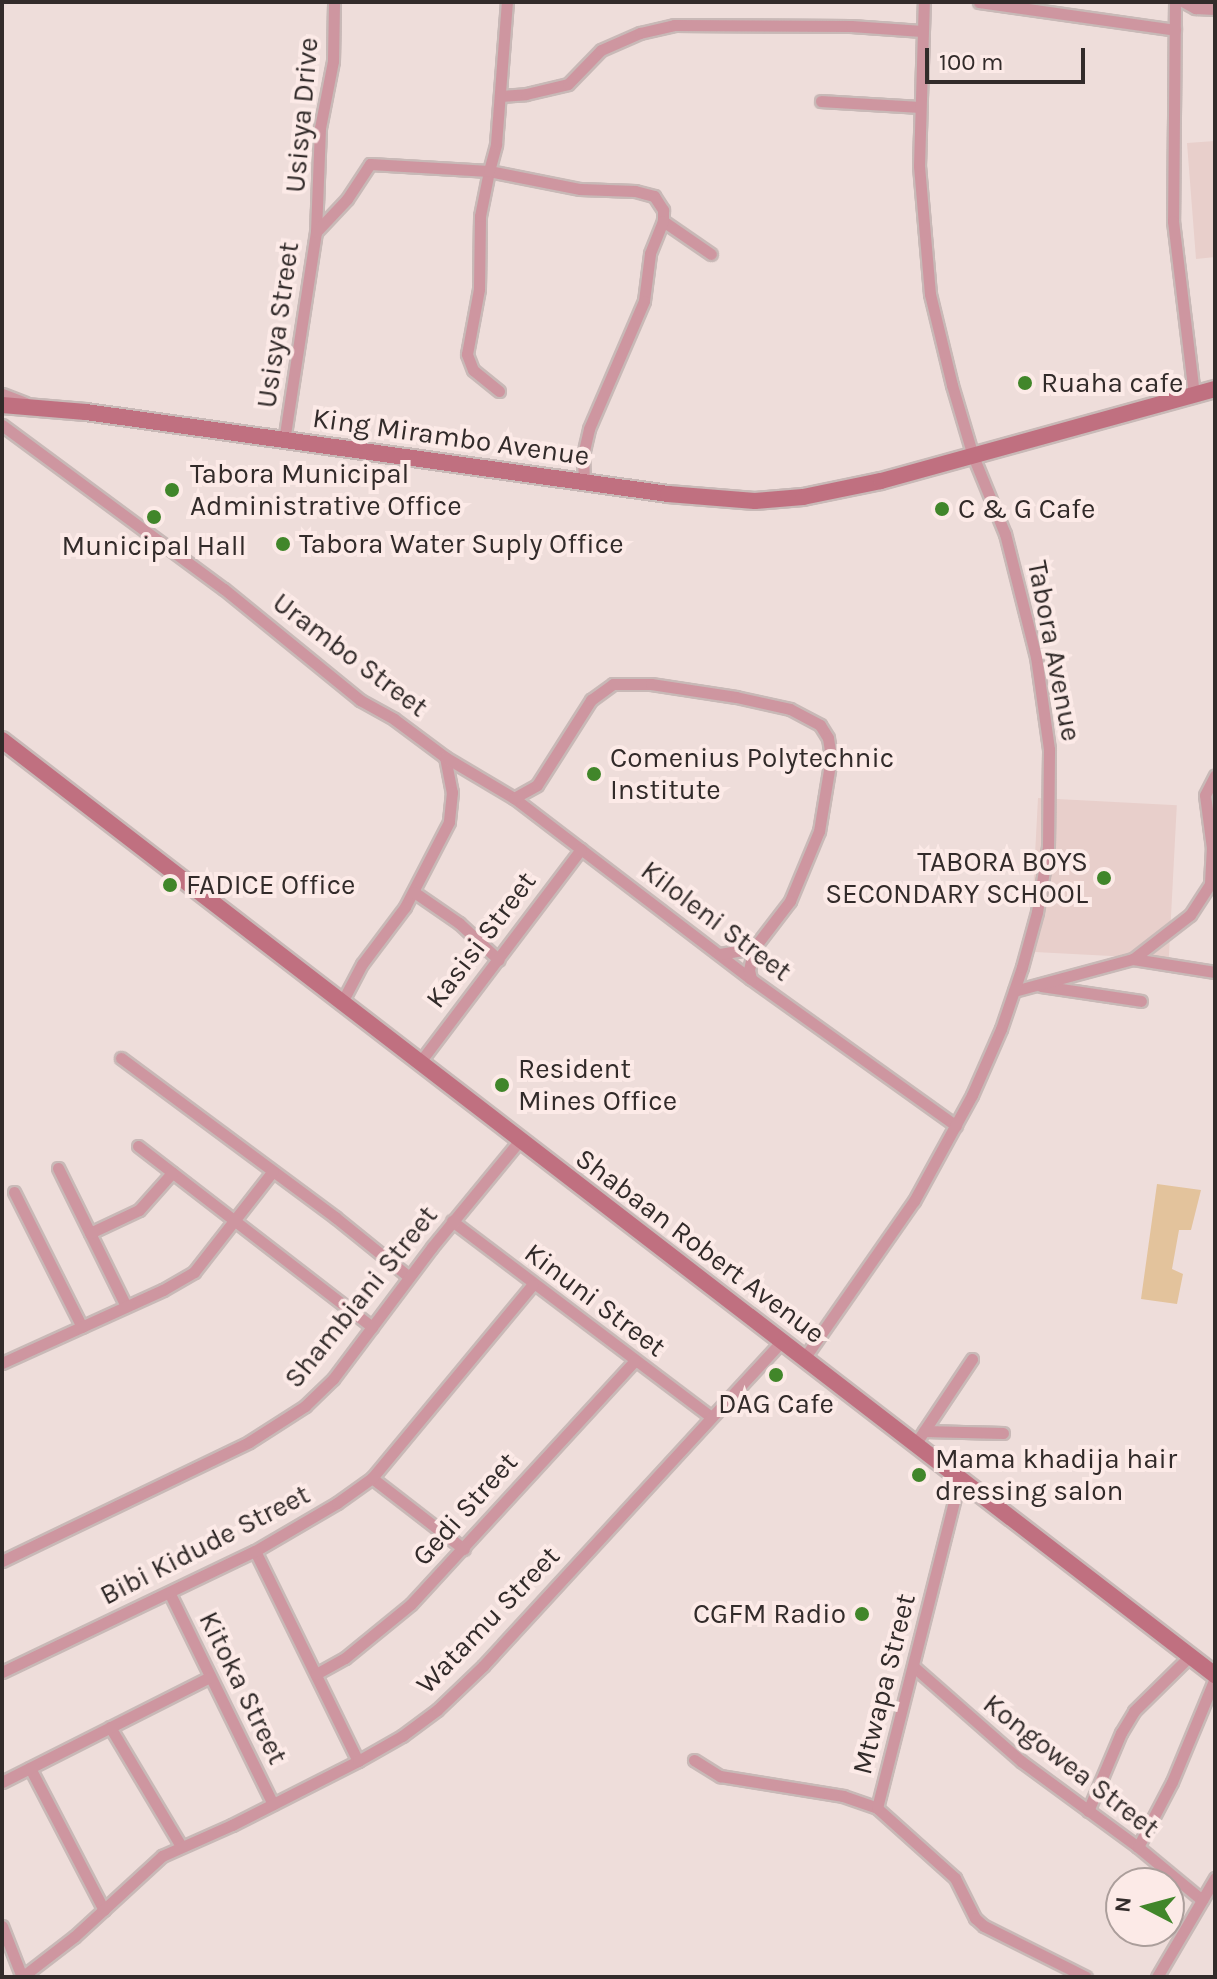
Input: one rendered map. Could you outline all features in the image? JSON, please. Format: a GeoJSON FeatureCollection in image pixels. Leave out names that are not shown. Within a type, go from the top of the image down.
{"type":"FeatureCollection","features":[{"type":"Feature","properties":{"kind":"street","name":"Usisya Drive"},"geometry":{"type":"LineString","coordinates":[[316,232],[320,128],[333,61],[334,2]]}},
{"type":"Feature","properties":{"kind":"street"},"geometry":{"type":"LineString","coordinates":[[499,391],[473,370],[467,354],[479,289],[480,216],[500,96],[507,2]]}},
{"type":"Feature","properties":{"kind":"street","name":"Tabora Avenue"},"geometry":{"type":"LineString","coordinates":[[805,1357],[914,1201],[956,1126],[1001,1029],[1044,880],[1050,816],[1049,749],[1041,684],[1019,583],[1005,534],[973,456],[944,359],[930,294],[922,218],[919,107],[924,2]]}},
{"type":"Feature","properties":{"kind":"street"},"geometry":{"type":"LineString","coordinates":[[979,2],[1175,26],[1209,9]]}},
{"type":"Feature","properties":{"kind":"street"},"geometry":{"type":"LineString","coordinates":[[1175,2],[1173,221],[1194,395]]}},
{"type":"Feature","properties":{"kind":"street"},"geometry":{"type":"LineString","coordinates":[[1184,2],[1209,9]]}},
{"type":"Feature","properties":{"kind":"street"},"geometry":{"type":"LineString","coordinates":[[500,96],[526,94],[568,84],[601,50],[640,33],[674,25],[851,26],[922,31]]}},
{"type":"Feature","properties":{"kind":"street"},"geometry":{"type":"LineString","coordinates":[[821,101],[919,107]]}},
{"type":"Feature","properties":{"kind":"street","name":"Usisya Street"},"geometry":{"type":"LineString","coordinates":[[284,441],[316,232],[347,199],[370,164],[489,171],[580,189],[646,193],[660,200],[663,221]]}},
{"type":"Feature","properties":{"kind":"street"},"geometry":{"type":"LineString","coordinates":[[584,480],[583,454],[589,429],[640,310],[650,254],[663,221],[711,254]]}},
{"type":"Feature","properties":{"kind":"street","name":"King Mirambo Avenue"},"geometry":{"type":"LineString","coordinates":[[2,405],[36,407],[702,498],[763,501],[803,497],[881,481],[1215,389]]}},
{"type":"Feature","properties":{"kind":"street"},"geometry":{"type":"LineString","coordinates":[[2,394],[36,407]]}},
{"type":"Feature","properties":{"kind":"street","name":"Urambo Street"},"geometry":{"type":"LineString","coordinates":[[2,425],[224,589],[360,700],[394,719],[445,757]]}},
{"type":"Feature","properties":{"kind":"street"},"geometry":{"type":"LineString","coordinates":[[514,798],[537,785],[591,700],[613,684],[651,684],[736,697],[790,709],[820,725],[828,738],[831,758],[819,831],[790,901],[754,948],[749,970],[751,979]]}},
{"type":"Feature","properties":{"kind":"street","name":"Shabaan Robert Avenue"},"geometry":{"type":"LineString","coordinates":[[2,740],[519,1141],[805,1357],[920,1437],[960,1477],[1191,1655],[1215,1677]]}},
{"type":"Feature","properties":{"kind":"street"},"geometry":{"type":"LineString","coordinates":[[341,1004],[362,964],[414,892],[449,822],[452,792],[445,757]]}},
{"type":"Feature","properties":{"kind":"street","name":"Kiloleni Street"},"geometry":{"type":"LineString","coordinates":[[445,757],[536,813],[751,979],[956,1126]]}},
{"type":"Feature","properties":{"kind":"street"},"geometry":{"type":"LineString","coordinates":[[1014,991],[1133,959],[1167,936],[1209,898],[1213,870],[1205,795],[1215,775]]}},
{"type":"Feature","properties":{"kind":"street"},"geometry":{"type":"LineString","coordinates":[[536,813],[537,785]]}},
{"type":"Feature","properties":{"kind":"street","name":"Kasisi Street"},"geometry":{"type":"LineString","coordinates":[[420,1062],[581,849]]}},
{"type":"Feature","properties":{"kind":"street"},"geometry":{"type":"LineString","coordinates":[[414,892],[459,923],[499,960]]}},
{"type":"Feature","properties":{"kind":"street"},"geometry":{"type":"LineString","coordinates":[[720,954],[754,948]]}},
{"type":"Feature","properties":{"kind":"street"},"geometry":{"type":"LineString","coordinates":[[1133,959],[1215,972]]}},
{"type":"Feature","properties":{"kind":"street"},"geometry":{"type":"LineString","coordinates":[[1036,985],[1141,1001]]}},
{"type":"Feature","properties":{"kind":"street"},"geometry":{"type":"LineString","coordinates":[[121,1058],[409,1277]]}},
{"type":"Feature","properties":{"kind":"street","name":"Shambiani Street"},"geometry":{"type":"LineString","coordinates":[[2,1561],[288,1420],[333,1379],[452,1221],[519,1141]]}},
{"type":"Feature","properties":{"kind":"street"},"geometry":{"type":"LineString","coordinates":[[138,1146],[372,1327]]}},
{"type":"Feature","properties":{"kind":"street"},"geometry":{"type":"LineString","coordinates":[[58,1168],[126,1306]]}},
{"type":"Feature","properties":{"kind":"street"},"geometry":{"type":"LineString","coordinates":[[2,1363],[194,1272],[273,1171]]}},
{"type":"Feature","properties":{"kind":"street"},"geometry":{"type":"LineString","coordinates":[[90,1233],[139,1210],[172,1173]]}},
{"type":"Feature","properties":{"kind":"street"},"geometry":{"type":"LineString","coordinates":[[14,1192],[82,1327]]}},
{"type":"Feature","properties":{"kind":"street","name":"Kinuni Street"},"geometry":{"type":"LineString","coordinates":[[452,1221],[532,1285],[710,1416]]}},
{"type":"Feature","properties":{"kind":"street","name":"Bibi Kidude Street"},"geometry":{"type":"LineString","coordinates":[[2,1672],[255,1551],[337,1503],[372,1478],[532,1285]]}},
{"type":"Feature","properties":{"kind":"street","name":"Watamu Street"},"geometry":{"type":"LineString","coordinates":[[22,1977],[39,1967],[104,1910],[148,1866],[181,1846],[358,1761],[402,1736],[437,1710],[483,1666],[783,1340]]}},
{"type":"Feature","properties":{"kind":"street"},"geometry":{"type":"LineString","coordinates":[[920,1437],[972,1359]]}},
{"type":"Feature","properties":{"kind":"street","name":"Gedi Street"},"geometry":{"type":"LineString","coordinates":[[316,1674],[345,1658],[378,1632],[464,1549],[635,1360]]}},
{"type":"Feature","properties":{"kind":"street"},"geometry":{"type":"LineString","coordinates":[[920,1437],[1003,1433]]}},
{"type":"Feature","properties":{"kind":"street","name":"Mtwapa Street"},"geometry":{"type":"LineString","coordinates":[[694,1760],[720,1776],[843,1796],[877,1808],[960,1477]]}},
{"type":"Feature","properties":{"kind":"street"},"geometry":{"type":"LineString","coordinates":[[372,1478],[464,1549]]}},
{"type":"Feature","properties":{"kind":"street"},"geometry":{"type":"LineString","coordinates":[[255,1551],[358,1761]]}},
{"type":"Feature","properties":{"kind":"street","name":"Kitoka Street"},"geometry":{"type":"LineString","coordinates":[[170,1594],[273,1804]]}},
{"type":"Feature","properties":{"kind":"street"},"geometry":{"type":"LineString","coordinates":[[1088,1811],[1121,1733],[1134,1711],[1191,1655]]}},
{"type":"Feature","properties":{"kind":"street","name":"Kongowea Street"},"geometry":{"type":"LineString","coordinates":[[914,1667],[971,1721],[1138,1847],[1202,1900]]}},
{"type":"Feature","properties":{"kind":"street"},"geometry":{"type":"LineString","coordinates":[[2,1782],[210,1677]]}},
{"type":"Feature","properties":{"kind":"street"},"geometry":{"type":"LineString","coordinates":[[1138,1847],[1172,1782],[1215,1677]]}},
{"type":"Feature","properties":{"kind":"street"},"geometry":{"type":"LineString","coordinates":[[110,1727],[181,1846]]}},
{"type":"Feature","properties":{"kind":"street"},"geometry":{"type":"LineString","coordinates":[[30,1768],[104,1910]]}},
{"type":"Feature","properties":{"kind":"street"},"geometry":{"type":"LineString","coordinates":[[877,1808],[955,1878],[975,1918],[984,1926],[1086,1977]]}},
{"type":"Feature","properties":{"kind":"street"},"geometry":{"type":"LineString","coordinates":[[1157,1977],[1215,1878]]}},
{"type":"Feature","properties":{"kind":"street"},"geometry":{"type":"LineString","coordinates":[[2,1926],[22,1977]]}},
{"type":"Feature","properties":{"kind":"shaded area"},"geometry":{"type":"Polygon","coordinates":[[[1215,141],[1215,257],[1196,259],[1187,143],[1215,141]]]}},
{"type":"Feature","properties":{"kind":"shaded area","name":"TABORA BOYS SECONDARY SCHOOL"},"geometry":{"type":"Polygon","coordinates":[[[1038,798],[1177,805],[1169,959],[1030,952],[1038,798]]]}},
{"type":"Feature","properties":{"kind":"shaded area"},"geometry":{"type":"Polygon","coordinates":[[[1157,1184],[1201,1190],[1191,1230],[1179,1230],[1172,1269],[1183,1274],[1177,1304],[1141,1299],[1157,1184]]]}},
{"type":"Feature","properties":{"kind":"place","name":"Ruaha cafe"},"geometry":{"type":"Point","coordinates":[1025,383]}},
{"type":"Feature","properties":{"kind":"place","name":"Tabora Municipal Administrative Office"},"geometry":{"type":"Point","coordinates":[172,490]}},
{"type":"Feature","properties":{"kind":"place","name":"C & G Cafe"},"geometry":{"type":"Point","coordinates":[942,509]}},
{"type":"Feature","properties":{"kind":"place","name":"Municipal Hall"},"geometry":{"type":"Point","coordinates":[154,517]}},
{"type":"Feature","properties":{"kind":"place","name":"Tabora Water Suply Office"},"geometry":{"type":"Point","coordinates":[283,544]}},
{"type":"Feature","properties":{"kind":"place","name":"Comenius Polytechnic Institute"},"geometry":{"type":"Point","coordinates":[594,774]}},
{"type":"Feature","properties":{"kind":"place","name":"TABORA BOYS SECONDARY SCHOOL"},"geometry":{"type":"Point","coordinates":[1104,878]}},
{"type":"Feature","properties":{"kind":"place","name":"FADICE Office"},"geometry":{"type":"Point","coordinates":[170,885]}},
{"type":"Feature","properties":{"kind":"place","name":"Resident Mines Office"},"geometry":{"type":"Point","coordinates":[502,1085]}},
{"type":"Feature","properties":{"kind":"place","name":"DAG Cafe"},"geometry":{"type":"Point","coordinates":[776,1375]}},
{"type":"Feature","properties":{"kind":"place","name":"Mama khadija hair dressing salon"},"geometry":{"type":"Point","coordinates":[919,1475]}},
{"type":"Feature","properties":{"kind":"place","name":"CGFM Radio"},"geometry":{"type":"Point","coordinates":[862,1614]}}]}
